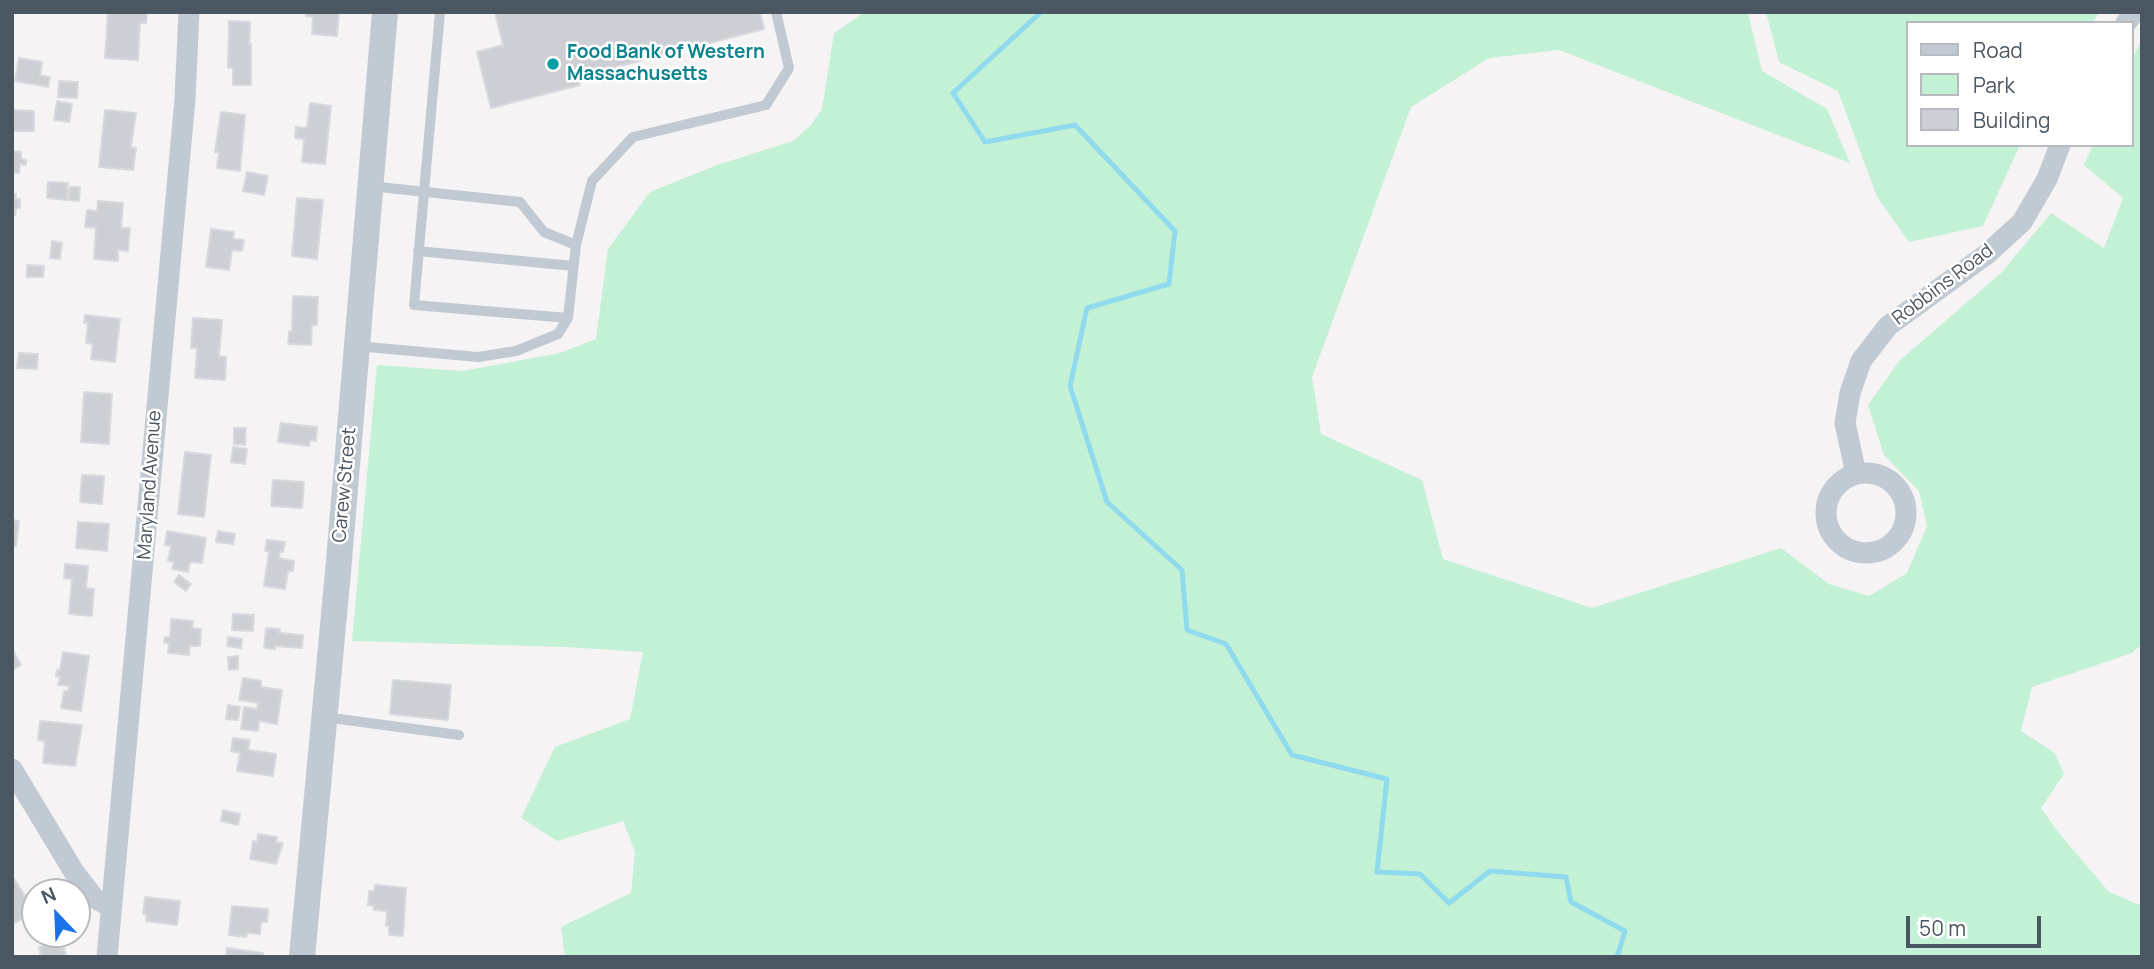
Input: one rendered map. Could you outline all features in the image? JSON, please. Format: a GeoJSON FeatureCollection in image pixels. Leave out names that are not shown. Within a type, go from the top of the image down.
{"type":"FeatureCollection","features":[{"type":"Feature","properties":{"kind":"street","name":"Maryland Avenue"},"geometry":{"type":"LineString","coordinates":[[107,957],[185,99],[189,12]]}},
{"type":"Feature","properties":{"kind":"street","name":"Carew Street"},"geometry":{"type":"LineString","coordinates":[[302,957],[385,12]]}},
{"type":"Feature","properties":{"kind":"street","name":"Robbins Road"},"geometry":{"type":"LineString","coordinates":[[1856,474],[1845,423],[1850,393],[1861,361],[1888,326],[1987,254],[2022,222],[2047,179],[2059,147]]}},
{"type":"Feature","properties":{"kind":"street"},"geometry":{"type":"LineString","coordinates":[[12,769],[74,872],[94,898],[111,907]]}},
{"type":"Feature","properties":{"kind":"lane"},"geometry":{"type":"LineString","coordinates":[[440,12],[414,305],[568,318]]}},
{"type":"Feature","properties":{"kind":"lane"},"geometry":{"type":"LineString","coordinates":[[356,346],[478,357],[516,351],[558,334],[568,318],[576,245],[592,181],[633,137],[766,105],[789,68],[776,12]]}},
{"type":"Feature","properties":{"kind":"lane"},"geometry":{"type":"LineString","coordinates":[[370,186],[520,202],[544,232],[576,245]]}},
{"type":"Feature","properties":{"kind":"lane"},"geometry":{"type":"LineString","coordinates":[[418,251],[573,267]]}},
{"type":"Feature","properties":{"kind":"lane"},"geometry":{"type":"LineString","coordinates":[[324,718],[459,734]]}},
{"type":"Feature","properties":{"kind":"green space"},"geometry":{"type":"Polygon","coordinates":[[[865,12],[1748,12],[1762,71],[1827,109],[1850,163],[1559,50],[1489,58],[1411,107],[1312,377],[1321,434],[1422,480],[1443,559],[1592,608],[1781,548],[1829,584],[1869,596],[1907,573],[1927,526],[1919,491],[1884,455],[1868,405],[1899,361],[2001,273],[2051,213],[2104,248],[2123,198],[2084,165],[2092,147],[2133,147],[2133,58],[2142,39],[2142,644],[2132,653],[2032,687],[2021,731],[2055,753],[2064,774],[2041,808],[2109,892],[2142,906],[2142,957],[565,957],[561,927],[631,893],[635,852],[623,821],[557,841],[521,818],[555,747],[630,719],[643,652],[568,647],[352,641],[377,365],[463,371],[560,353],[596,339],[608,249],[650,192],[717,165],[793,141],[811,125],[822,109],[834,33],[865,12]]]}},
{"type":"Feature","properties":{"kind":"green space"},"geometry":{"type":"Polygon","coordinates":[[[1766,12],[2099,12],[2094,21],[1906,21],[1906,147],[2019,147],[1983,226],[1909,242],[1877,197],[1838,91],[1779,62],[1766,12]]]}},
{"type":"Feature","properties":{"kind":"building"},"geometry":{"type":"Polygon","coordinates":[[[108,12],[147,12],[146,23],[140,23],[138,60],[105,58],[108,12]]]}},
{"type":"Feature","properties":{"kind":"building"},"geometry":{"type":"Polygon","coordinates":[[[306,12],[339,12],[337,36],[312,34],[313,17],[306,16],[306,12]]]}},
{"type":"Feature","properties":{"kind":"building","name":"Food Bank of Western Massachusetts"},"geometry":{"type":"Polygon","coordinates":[[[495,12],[760,12],[764,29],[577,77],[580,85],[491,108],[477,52],[503,45],[495,12]]]}},
{"type":"Feature","properties":{"kind":"building"},"geometry":{"type":"Polygon","coordinates":[[[229,21],[250,22],[251,85],[233,85],[233,68],[228,68],[229,21]]]}},
{"type":"Feature","properties":{"kind":"building"},"geometry":{"type":"Polygon","coordinates":[[[19,58],[42,62],[40,75],[50,77],[48,87],[15,81],[19,58]]]}},
{"type":"Feature","properties":{"kind":"building"},"geometry":{"type":"Polygon","coordinates":[[[59,81],[78,82],[77,98],[58,97],[59,81]]]}},
{"type":"Feature","properties":{"kind":"building"},"geometry":{"type":"Polygon","coordinates":[[[57,101],[72,104],[69,122],[54,120],[57,101]]]}},
{"type":"Feature","properties":{"kind":"building"},"geometry":{"type":"Polygon","coordinates":[[[310,103],[331,106],[325,164],[302,162],[304,139],[295,138],[296,127],[307,128],[310,103]]]}},
{"type":"Feature","properties":{"kind":"building"},"geometry":{"type":"Polygon","coordinates":[[[12,110],[34,111],[34,131],[12,131],[12,110]]]}},
{"type":"Feature","properties":{"kind":"building"},"geometry":{"type":"Polygon","coordinates":[[[105,110],[136,113],[131,147],[136,148],[133,170],[99,167],[105,110]]]}},
{"type":"Feature","properties":{"kind":"building"},"geometry":{"type":"Polygon","coordinates":[[[221,112],[245,115],[240,171],[217,168],[219,152],[215,152],[221,112]]]}},
{"type":"Feature","properties":{"kind":"building"},"geometry":{"type":"Polygon","coordinates":[[[12,151],[21,152],[21,159],[26,160],[26,165],[20,164],[19,173],[12,172],[12,151]]]}},
{"type":"Feature","properties":{"kind":"building"},"geometry":{"type":"Polygon","coordinates":[[[247,172],[268,176],[264,195],[243,191],[247,172]]]}},
{"type":"Feature","properties":{"kind":"building"},"geometry":{"type":"Polygon","coordinates":[[[48,182],[68,183],[67,200],[47,198],[48,182]]]}},
{"type":"Feature","properties":{"kind":"building"},"geometry":{"type":"Polygon","coordinates":[[[70,187],[80,187],[79,201],[69,200],[70,187]]]}},
{"type":"Feature","properties":{"kind":"building"},"geometry":{"type":"Polygon","coordinates":[[[12,194],[16,194],[15,199],[20,199],[20,208],[16,208],[15,215],[12,215],[12,194]]]}},
{"type":"Feature","properties":{"kind":"building"},"geometry":{"type":"Polygon","coordinates":[[[297,198],[323,200],[317,259],[292,256],[297,198]]]}},
{"type":"Feature","properties":{"kind":"building"},"geometry":{"type":"Polygon","coordinates":[[[98,201],[123,203],[121,228],[130,228],[128,251],[118,250],[118,261],[94,259],[96,228],[85,227],[87,210],[97,211],[98,201]]]}},
{"type":"Feature","properties":{"kind":"building"},"geometry":{"type":"Polygon","coordinates":[[[211,229],[234,232],[233,239],[244,240],[242,251],[232,250],[229,270],[206,267],[211,229]]]}},
{"type":"Feature","properties":{"kind":"building"},"geometry":{"type":"Polygon","coordinates":[[[52,241],[62,243],[60,259],[50,258],[52,241]]]}},
{"type":"Feature","properties":{"kind":"building"},"geometry":{"type":"Polygon","coordinates":[[[27,265],[44,266],[43,277],[27,277],[27,265]]]}},
{"type":"Feature","properties":{"kind":"building"},"geometry":{"type":"Polygon","coordinates":[[[293,296],[318,297],[317,325],[312,325],[311,345],[288,344],[289,331],[292,331],[293,296]]]}},
{"type":"Feature","properties":{"kind":"building"},"geometry":{"type":"Polygon","coordinates":[[[85,315],[120,319],[115,362],[91,359],[93,344],[86,343],[88,323],[84,323],[85,315]]]}},
{"type":"Feature","properties":{"kind":"building"},"geometry":{"type":"Polygon","coordinates":[[[193,318],[222,320],[219,356],[226,357],[225,380],[195,378],[197,348],[191,348],[193,318]]]}},
{"type":"Feature","properties":{"kind":"building"},"geometry":{"type":"Polygon","coordinates":[[[19,353],[38,354],[37,369],[17,368],[19,353]]]}},
{"type":"Feature","properties":{"kind":"building"},"geometry":{"type":"Polygon","coordinates":[[[84,392],[112,394],[109,444],[81,442],[84,392]]]}},
{"type":"Feature","properties":{"kind":"building"},"geometry":{"type":"Polygon","coordinates":[[[281,423],[317,427],[316,441],[310,440],[309,446],[278,442],[281,423]]]}},
{"type":"Feature","properties":{"kind":"building"},"geometry":{"type":"Polygon","coordinates":[[[234,428],[246,428],[245,445],[234,444],[234,428]]]}},
{"type":"Feature","properties":{"kind":"building"},"geometry":{"type":"Polygon","coordinates":[[[233,447],[247,449],[245,464],[231,462],[233,447]]]}},
{"type":"Feature","properties":{"kind":"building"},"geometry":{"type":"Polygon","coordinates":[[[185,452],[211,455],[204,517],[178,514],[185,452]]]}},
{"type":"Feature","properties":{"kind":"building"},"geometry":{"type":"Polygon","coordinates":[[[82,475],[104,476],[102,504],[80,502],[82,475]]]}},
{"type":"Feature","properties":{"kind":"building"},"geometry":{"type":"Polygon","coordinates":[[[273,480],[304,482],[302,508],[271,506],[273,480]]]}},
{"type":"Feature","properties":{"kind":"building"},"geometry":{"type":"Polygon","coordinates":[[[12,520],[19,521],[16,546],[12,546],[12,520]]]}},
{"type":"Feature","properties":{"kind":"building"},"geometry":{"type":"Polygon","coordinates":[[[78,522],[109,524],[107,551],[76,548],[78,522]]]}},
{"type":"Feature","properties":{"kind":"building"},"geometry":{"type":"Polygon","coordinates":[[[167,531],[206,538],[202,563],[190,562],[188,572],[172,569],[174,562],[168,561],[171,546],[165,545],[167,531]]]}},
{"type":"Feature","properties":{"kind":"building"},"geometry":{"type":"Polygon","coordinates":[[[218,531],[235,534],[233,544],[216,542],[218,531]]]}},
{"type":"Feature","properties":{"kind":"building"},"geometry":{"type":"Polygon","coordinates":[[[267,540],[285,542],[279,558],[294,561],[293,571],[288,571],[285,589],[264,586],[269,552],[265,551],[267,540]]]}},
{"type":"Feature","properties":{"kind":"building"},"geometry":{"type":"Polygon","coordinates":[[[65,564],[88,566],[86,588],[94,589],[92,616],[69,614],[72,579],[64,578],[65,564]]]}},
{"type":"Feature","properties":{"kind":"building"},"geometry":{"type":"Polygon","coordinates":[[[179,575],[191,584],[186,591],[174,582],[179,575]]]}},
{"type":"Feature","properties":{"kind":"building"},"geometry":{"type":"Polygon","coordinates":[[[233,614],[254,615],[253,631],[232,630],[233,614]]]}},
{"type":"Feature","properties":{"kind":"building"},"geometry":{"type":"Polygon","coordinates":[[[171,619],[193,621],[192,628],[201,629],[200,646],[190,646],[189,655],[168,653],[169,643],[164,643],[165,637],[170,637],[171,619]]]}},
{"type":"Feature","properties":{"kind":"building"},"geometry":{"type":"Polygon","coordinates":[[[266,628],[280,629],[279,633],[303,635],[302,648],[264,648],[266,628]]]}},
{"type":"Feature","properties":{"kind":"building"},"geometry":{"type":"Polygon","coordinates":[[[228,637],[242,639],[241,648],[227,646],[228,637]]]}},
{"type":"Feature","properties":{"kind":"building"},"geometry":{"type":"Polygon","coordinates":[[[12,649],[21,665],[12,670],[12,649]]]}},
{"type":"Feature","properties":{"kind":"building"},"geometry":{"type":"Polygon","coordinates":[[[63,652],[89,656],[81,711],[61,708],[64,691],[68,691],[69,686],[58,685],[60,677],[56,676],[57,670],[60,670],[63,652]]]}},
{"type":"Feature","properties":{"kind":"building"},"geometry":{"type":"Polygon","coordinates":[[[238,656],[238,669],[229,670],[228,657],[238,656]]]}},
{"type":"Feature","properties":{"kind":"building"},"geometry":{"type":"Polygon","coordinates":[[[243,678],[261,681],[261,687],[282,690],[277,724],[259,721],[258,731],[241,729],[244,707],[257,709],[258,703],[239,700],[243,678]]]}},
{"type":"Feature","properties":{"kind":"building"},"geometry":{"type":"Polygon","coordinates":[[[393,680],[451,685],[448,720],[390,714],[393,680]]]}},
{"type":"Feature","properties":{"kind":"building"},"geometry":{"type":"Polygon","coordinates":[[[228,705],[240,707],[238,720],[226,719],[228,705]]]}},
{"type":"Feature","properties":{"kind":"building"},"geometry":{"type":"Polygon","coordinates":[[[40,721],[82,725],[75,766],[43,763],[45,741],[38,740],[40,721]]]}},
{"type":"Feature","properties":{"kind":"building"},"geometry":{"type":"Polygon","coordinates":[[[233,738],[250,740],[248,750],[276,754],[273,776],[237,771],[240,753],[231,751],[233,738]]]}},
{"type":"Feature","properties":{"kind":"building"},"geometry":{"type":"Polygon","coordinates":[[[223,810],[240,814],[238,825],[221,821],[223,810]]]}},
{"type":"Feature","properties":{"kind":"building"},"geometry":{"type":"Polygon","coordinates":[[[258,834],[277,837],[276,842],[283,843],[276,864],[250,859],[253,841],[257,842],[258,834]]]}},
{"type":"Feature","properties":{"kind":"building"},"geometry":{"type":"Polygon","coordinates":[[[12,876],[21,890],[21,919],[15,923],[12,919],[12,876]]]}},
{"type":"Feature","properties":{"kind":"building"},"geometry":{"type":"Polygon","coordinates":[[[375,885],[406,888],[403,936],[389,935],[389,926],[386,926],[387,911],[374,910],[374,906],[368,905],[369,891],[374,891],[375,885]]]}},
{"type":"Feature","properties":{"kind":"building"},"geometry":{"type":"Polygon","coordinates":[[[145,897],[180,901],[177,925],[146,921],[147,915],[143,914],[145,897]]]}},
{"type":"Feature","properties":{"kind":"building"},"geometry":{"type":"Polygon","coordinates":[[[232,906],[268,909],[267,922],[261,922],[260,934],[247,933],[246,937],[229,935],[232,906]]]}},
{"type":"Feature","properties":{"kind":"building"},"geometry":{"type":"Polygon","coordinates":[[[39,948],[64,948],[66,957],[41,957],[39,948]]]}},
{"type":"Feature","properties":{"kind":"building"},"geometry":{"type":"Polygon","coordinates":[[[227,948],[263,953],[263,957],[226,957],[227,948]]]}},
{"type":"Feature","properties":{"kind":"waterway"},"geometry":{"type":"LineString","coordinates":[[1041,12],[953,93],[985,142],[1075,125],[1175,231],[1169,284],[1087,308],[1070,386],[1107,502],[1182,570],[1187,630],[1226,644],[1292,755],[1387,779],[1377,872],[1420,874],[1449,903],[1490,871],[1566,877],[1571,902],[1625,931],[1617,957]]}},
{"type":"Feature","properties":{"kind":"place","name":"Food Bank of Western Massachusetts"},"geometry":{"type":"Point","coordinates":[553,64]}}]}
